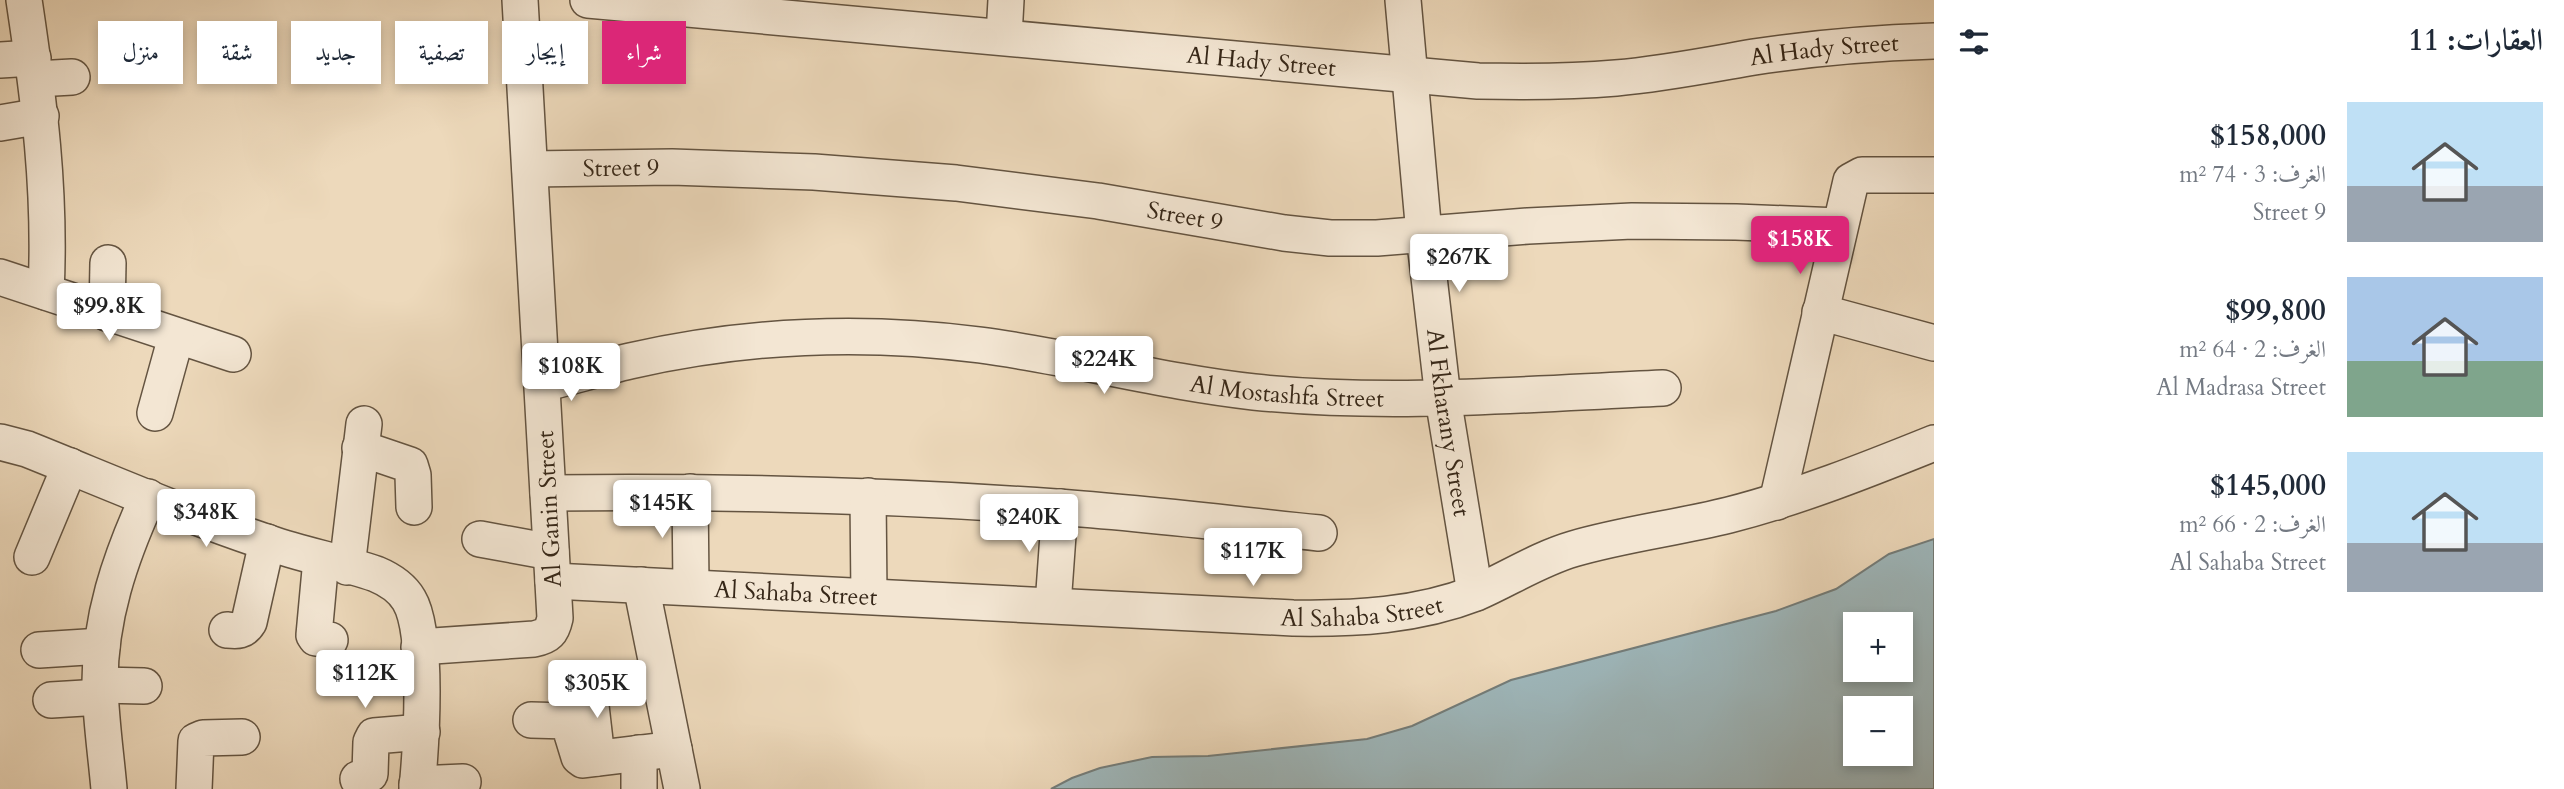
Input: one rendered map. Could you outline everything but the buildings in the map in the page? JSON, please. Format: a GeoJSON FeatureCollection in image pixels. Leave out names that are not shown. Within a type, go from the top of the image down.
{"type":"FeatureCollection","features":[{"type":"Feature","properties":{"kind":"street"},"geometry":{"type":"LineString","coordinates":[[24,0],[23,66],[41,116],[48,204],[46,292]]}},
{"type":"Feature","properties":{"kind":"street","name":"Al Ganin Street"},"geometry":{"type":"LineString","coordinates":[[419,647],[545,637],[553,629],[555,618],[520,0]]}},
{"type":"Feature","properties":{"kind":"street","name":"Al Hady Street"},"geometry":{"type":"LineString","coordinates":[[588,0],[1478,81],[1547,82],[1616,78],[1685,70],[1817,48],[1882,42],[1934,41]]}},
{"type":"Feature","properties":{"kind":"street"},"geometry":{"type":"LineString","coordinates":[[1004,36],[1006,0]]}},
{"type":"Feature","properties":{"kind":"street","name":"Al Fkharany Street"},"geometry":{"type":"LineString","coordinates":[[1403,0],[1424,234],[1443,398],[1475,593]]}},
{"type":"Feature","properties":{"kind":"street"},"geometry":{"type":"LineString","coordinates":[[23,66],[72,76]]}},
{"type":"Feature","properties":{"kind":"street"},"geometry":{"type":"LineString","coordinates":[[0,123],[41,116]]}},
{"type":"Feature","properties":{"kind":"street","name":"Street 9"},"geometry":{"type":"LineString","coordinates":[[530,169],[672,167],[814,172],[956,184],[1098,201],[1284,233],[1330,238],[1377,238],[1632,221],[1839,226]]}},
{"type":"Feature","properties":{"kind":"street"},"geometry":{"type":"LineString","coordinates":[[1777,502],[1849,188],[1855,178],[1862,175],[1934,175]]}},
{"type":"Feature","properties":{"kind":"street"},"geometry":{"type":"LineString","coordinates":[[107,313],[108,263]]}},
{"type":"Feature","properties":{"kind":"street"},"geometry":{"type":"LineString","coordinates":[[0,277],[233,354]]}},
{"type":"Feature","properties":{"kind":"street"},"geometry":{"type":"LineString","coordinates":[[1821,312],[1934,343]]}},
{"type":"Feature","properties":{"kind":"street"},"geometry":{"type":"LineString","coordinates":[[155,413],[176,337]]}},
{"type":"Feature","properties":{"kind":"street","name":"Al Mostashfa Street"},"geometry":{"type":"LineString","coordinates":[[542,384],[631,361],[717,345],[804,337],[892,337],[979,345],[1066,359],[1160,379],[1255,392],[1350,398],[1443,398],[1663,388]]}},
{"type":"Feature","properties":{"kind":"street"},"geometry":{"type":"LineString","coordinates":[[330,640],[316,638],[314,635],[334,563],[362,436],[413,469],[414,506]]}},
{"type":"Feature","properties":{"kind":"street"},"geometry":{"type":"LineString","coordinates":[[0,442],[27,449],[267,542],[377,575],[395,585],[409,600],[416,619],[422,732],[417,787],[463,782]]}},
{"type":"Feature","properties":{"kind":"street","name":"Al Sahaba Street"},"geometry":{"type":"LineString","coordinates":[[480,539],[552,566],[641,585],[1355,619],[1416,611],[1475,593],[1570,550],[1622,536],[1726,516],[1777,502],[1934,443]]}},
{"type":"Feature","properties":{"kind":"street"},"geometry":{"type":"LineString","coordinates":[[32,557],[69,466]]}},
{"type":"Feature","properties":{"kind":"street"},"geometry":{"type":"LineString","coordinates":[[548,493],[690,492],[869,496],[1060,507],[1319,533]]}},
{"type":"Feature","properties":{"kind":"street"},"geometry":{"type":"LineString","coordinates":[[690,492],[691,587]]}},
{"type":"Feature","properties":{"kind":"street"},"geometry":{"type":"LineString","coordinates":[[869,496],[869,596]]}},
{"type":"Feature","properties":{"kind":"street"},"geometry":{"type":"LineString","coordinates":[[108,789],[100,691],[102,646],[111,595],[126,546],[148,497]]}},
{"type":"Feature","properties":{"kind":"street"},"geometry":{"type":"LineString","coordinates":[[1053,605],[1060,507]]}},
{"type":"Feature","properties":{"kind":"street"},"geometry":{"type":"LineString","coordinates":[[227,630],[238,631],[245,628],[249,622],[267,542]]}},
{"type":"Feature","properties":{"kind":"street"},"geometry":{"type":"LineString","coordinates":[[641,585],[682,789]]}},
{"type":"Feature","properties":{"kind":"street"},"geometry":{"type":"LineString","coordinates":[[39,650],[102,646]]}},
{"type":"Feature","properties":{"kind":"street"},"geometry":{"type":"LineString","coordinates":[[51,700],[144,686]]}},
{"type":"Feature","properties":{"kind":"street"},"geometry":{"type":"LineString","coordinates":[[591,706],[597,758]]}},
{"type":"Feature","properties":{"kind":"street"},"geometry":{"type":"LineString","coordinates":[[531,720],[566,720],[583,760],[674,749]]}},
{"type":"Feature","properties":{"kind":"street"},"geometry":{"type":"LineString","coordinates":[[358,779],[370,774],[371,742],[374,736],[422,732]]}},
{"type":"Feature","properties":{"kind":"street"},"geometry":{"type":"LineString","coordinates":[[194,789],[196,741],[203,738],[242,737]]}},
{"type":"Feature","properties":{"kind":"street"},"geometry":{"type":"LineString","coordinates":[[639,753],[639,789]]}},
{"type":"Feature","properties":{"kind":"water"},"geometry":{"type":"Polygon","coordinates":[[[1934,539],[1934,789],[1051,789],[1100,768],[1152,757],[1208,756],[1367,739],[1412,726],[1511,680],[1776,611],[1836,589],[1889,554],[1934,539]]]}}]}
